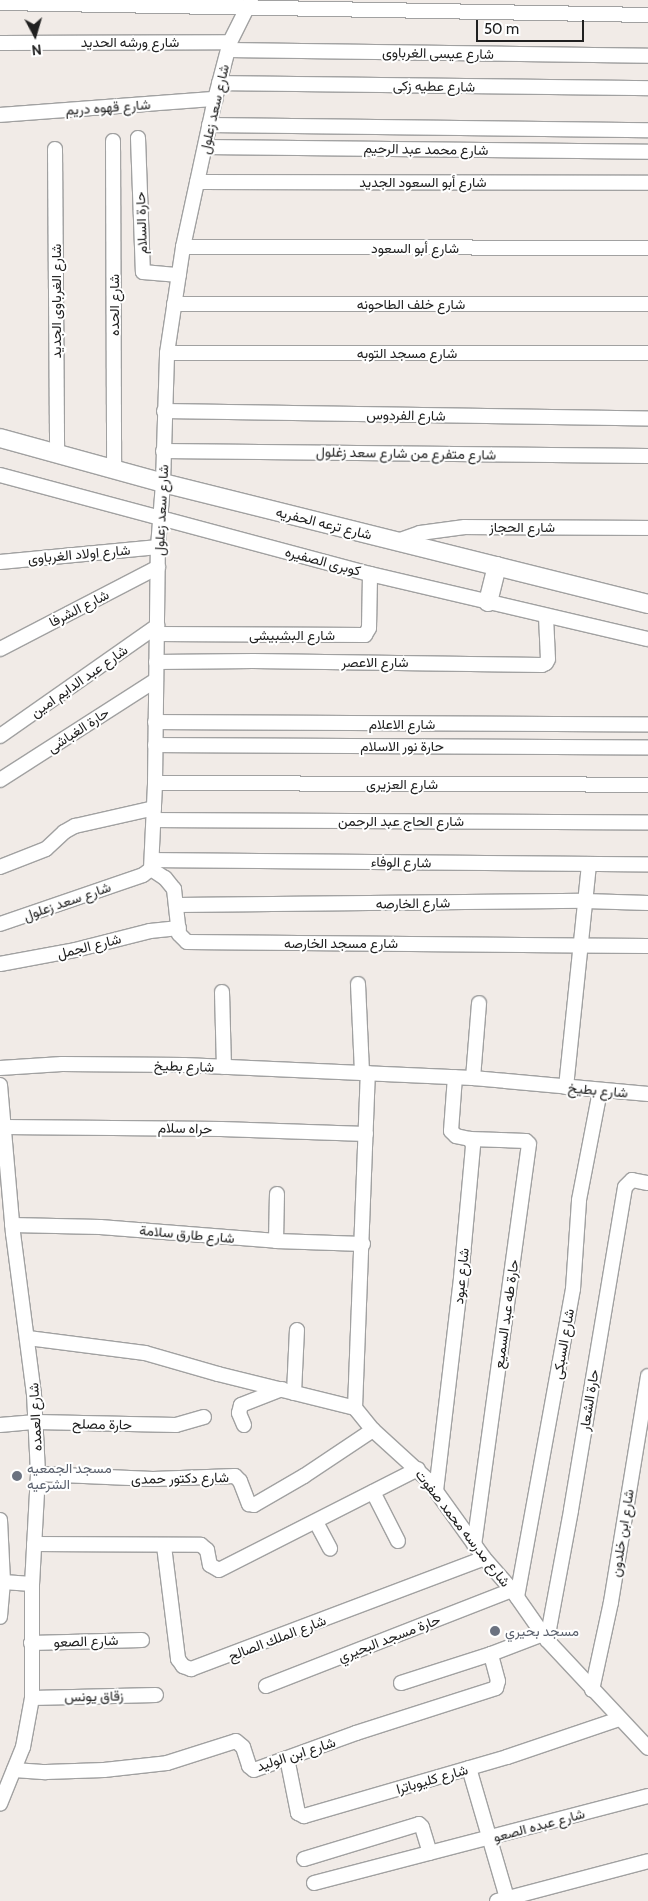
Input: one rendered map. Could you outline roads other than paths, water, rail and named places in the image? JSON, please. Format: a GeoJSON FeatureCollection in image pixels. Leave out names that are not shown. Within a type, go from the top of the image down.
{"type":"FeatureCollection","features":[{"type":"Feature","properties":{"kind":"street"},"geometry":{"type":"LineString","coordinates":[[0,3],[249,3],[648,15]]}},
{"type":"Feature","properties":{"kind":"street","name":"شارع سعد زعلول"},"geometry":{"type":"LineString","coordinates":[[0,924],[142,875],[152,865],[158,547],[163,483],[167,353],[183,248],[215,99],[229,46],[249,3]]}},
{"type":"Feature","properties":{"kind":"street","name":"شارع ورشه الحديد"},"geometry":{"type":"LineString","coordinates":[[0,43],[229,46]]}},
{"type":"Feature","properties":{"kind":"street","name":"شارع عيسى الغرباوى"},"geometry":{"type":"LineString","coordinates":[[229,46],[648,56]]}},
{"type":"Feature","properties":{"kind":"street","name":"شارع عطيه زكى"},"geometry":{"type":"LineString","coordinates":[[220,83],[648,88]]}},
{"type":"Feature","properties":{"kind":"street","name":"شارع قهوه دريم"},"geometry":{"type":"LineString","coordinates":[[0,115],[215,99]]}},
{"type":"Feature","properties":{"kind":"street"},"geometry":{"type":"LineString","coordinates":[[209,125],[648,130]]}},
{"type":"Feature","properties":{"kind":"street","name":"حارة السلام"},"geometry":{"type":"LineString","coordinates":[[138,138],[143,272],[179,275]]}},
{"type":"Feature","properties":{"kind":"street","name":"شارع الحده"},"geometry":{"type":"LineString","coordinates":[[113,141],[114,470]]}},
{"type":"Feature","properties":{"kind":"street","name":"شارع محمد عبد الرحيم"},"geometry":{"type":"LineString","coordinates":[[205,147],[648,152]]}},
{"type":"Feature","properties":{"kind":"street","name":"شارع الغرباوى الجديد"},"geometry":{"type":"LineString","coordinates":[[55,149],[57,454]]}},
{"type":"Feature","properties":{"kind":"street","name":"شارع أبو السعود الجديد"},"geometry":{"type":"LineString","coordinates":[[197,182],[648,183]]}},
{"type":"Feature","properties":{"kind":"street","name":"شارع أبو السعود"},"geometry":{"type":"LineString","coordinates":[[183,248],[648,248]]}},
{"type":"Feature","properties":{"kind":"street","name":"شارع خلف الطاحونه"},"geometry":{"type":"LineString","coordinates":[[174,304],[648,304]]}},
{"type":"Feature","properties":{"kind":"street","name":"شارع مسجد التوبه"},"geometry":{"type":"LineString","coordinates":[[167,353],[648,353]]}},
{"type":"Feature","properties":{"kind":"street","name":"شارع الفردوس"},"geometry":{"type":"LineString","coordinates":[[164,411],[648,419]]}},
{"type":"Feature","properties":{"kind":"street","name":"شارع ترعه الحفريه"},"geometry":{"type":"LineString","coordinates":[[0,438],[163,483],[648,604]]}},
{"type":"Feature","properties":{"kind":"street","name":"شارع متفرع من شارع سعد زغلول"},"geometry":{"type":"LineString","coordinates":[[163,451],[648,456]]}},
{"type":"Feature","properties":{"kind":"street","name":"كوبرى الصفيره"},"geometry":{"type":"LineString","coordinates":[[0,475],[370,574],[648,639]]}},
{"type":"Feature","properties":{"kind":"street","name":"شارع الحجاز"},"geometry":{"type":"LineString","coordinates":[[397,541],[420,533],[465,527],[648,528]]}},
{"type":"Feature","properties":{"kind":"street","name":"شارع اولاد الغرباوى"},"geometry":{"type":"LineString","coordinates":[[0,562],[158,547]]}},
{"type":"Feature","properties":{"kind":"street"},"geometry":{"type":"LineString","coordinates":[[488,602],[497,566]]}},
{"type":"Feature","properties":{"kind":"street","name":"شارع الشرفا"},"geometry":{"type":"LineString","coordinates":[[0,649],[158,567]]}},
{"type":"Feature","properties":{"kind":"street","name":"شارع البشبيشى"},"geometry":{"type":"LineString","coordinates":[[157,630],[365,635],[369,628],[370,574]]}},
{"type":"Feature","properties":{"kind":"street"},"geometry":{"type":"LineString","coordinates":[[621,597],[648,597]]}},
{"type":"Feature","properties":{"kind":"street","name":"شارع الاعصر"},"geometry":{"type":"LineString","coordinates":[[156,662],[253,661],[542,665],[546,664],[548,659],[546,616]]}},
{"type":"Feature","properties":{"kind":"street","name":"شارع عبد الدايم امين"},"geometry":{"type":"LineString","coordinates":[[0,736],[157,630]]}},
{"type":"Feature","properties":{"kind":"street","name":"حارة الغباشى"},"geometry":{"type":"LineString","coordinates":[[0,780],[156,680]]}},
{"type":"Feature","properties":{"kind":"street","name":"شارع الاعلام"},"geometry":{"type":"LineString","coordinates":[[155,722],[648,725]]}},
{"type":"Feature","properties":{"kind":"street","name":"حارة نور الاسلام"},"geometry":{"type":"LineString","coordinates":[[155,745],[648,748]]}},
{"type":"Feature","properties":{"kind":"street","name":"شارع العزيرى"},"geometry":{"type":"LineString","coordinates":[[155,783],[648,785]]}},
{"type":"Feature","properties":{"kind":"street","name":"شارع الحاج عبد الرحمن"},"geometry":{"type":"LineString","coordinates":[[0,867],[46,849],[64,832],[75,826],[154,814],[648,822]]}},
{"type":"Feature","properties":{"kind":"street"},"geometry":{"type":"LineString","coordinates":[[566,1087],[589,864]]}},
{"type":"Feature","properties":{"kind":"street","name":"شارع الوفاء"},"geometry":{"type":"LineString","coordinates":[[152,865],[648,864]]}},
{"type":"Feature","properties":{"kind":"street"},"geometry":{"type":"LineString","coordinates":[[152,865],[170,883],[177,905],[179,928]]}},
{"type":"Feature","properties":{"kind":"street","name":"شارع الخارصه"},"geometry":{"type":"LineString","coordinates":[[177,905],[585,901],[648,903]]}},
{"type":"Feature","properties":{"kind":"street","name":"شارع مسجد الخارصه"},"geometry":{"type":"LineString","coordinates":[[179,928],[179,934],[187,942],[581,945]]}},
{"type":"Feature","properties":{"kind":"street","name":"شارع الجمل"},"geometry":{"type":"LineString","coordinates":[[0,964],[75,950],[150,931],[179,928]]}},
{"type":"Feature","properties":{"kind":"street"},"geometry":{"type":"LineString","coordinates":[[581,945],[648,946]]}},
{"type":"Feature","properties":{"kind":"street"},"geometry":{"type":"LineString","coordinates":[[28,1338],[146,1353],[218,1374],[355,1408],[366,1134],[365,1073],[358,984]]}},
{"type":"Feature","properties":{"kind":"street"},"geometry":{"type":"LineString","coordinates":[[222,992],[224,1067]]}},
{"type":"Feature","properties":{"kind":"street"},"geometry":{"type":"LineString","coordinates":[[473,1078],[479,1003]]}},
{"type":"Feature","properties":{"kind":"street","name":"شارع بطيخ"},"geometry":{"type":"LineString","coordinates":[[0,1068],[62,1064],[224,1067],[473,1078],[600,1090],[647,1091]]}},
{"type":"Feature","properties":{"kind":"street"},"geometry":{"type":"LineString","coordinates":[[455,1077],[451,1131],[456,1136],[470,1139]]}},
{"type":"Feature","properties":{"kind":"street","name":"شارع العمده"},"geometry":{"type":"LineString","coordinates":[[0,1085],[4,1127],[4,1176],[8,1231],[28,1338],[36,1422],[38,1474],[32,1584],[32,1698],[22,1747],[0,1804]]}},
{"type":"Feature","properties":{"kind":"street","name":"شارع السبكى"},"geometry":{"type":"LineString","coordinates":[[514,1594],[573,1289],[579,1200],[600,1090]]}},
{"type":"Feature","properties":{"kind":"street","name":"حراه سلام"},"geometry":{"type":"LineString","coordinates":[[4,1127],[194,1128],[366,1134]]}},
{"type":"Feature","properties":{"kind":"street","name":"شارع عبود"},"geometry":{"type":"LineString","coordinates":[[436,1491],[461,1278],[473,1145],[470,1139]]}},
{"type":"Feature","properties":{"kind":"street","name":"حارة طه عبد السميع"},"geometry":{"type":"LineString","coordinates":[[470,1139],[526,1141],[529,1144],[474,1544]]}},
{"type":"Feature","properties":{"kind":"street","name":"حارة الشعار"},"geometry":{"type":"LineString","coordinates":[[545,1637],[572,1510],[625,1187],[627,1182],[632,1180],[648,1183]]}},
{"type":"Feature","properties":{"kind":"street"},"geometry":{"type":"LineString","coordinates":[[276,1241],[278,1194]]}},
{"type":"Feature","properties":{"kind":"street","name":"شارع طارق سلامة"},"geometry":{"type":"LineString","coordinates":[[8,1231],[100,1228],[276,1241],[363,1244]]}},
{"type":"Feature","properties":{"kind":"street"},"geometry":{"type":"LineString","coordinates":[[288,1391],[296,1330]]}},
{"type":"Feature","properties":{"kind":"street","name":"شارع ابن خلدون"},"geometry":{"type":"LineString","coordinates":[[592,1690],[611,1602],[648,1376]]}},
{"type":"Feature","properties":{"kind":"street"},"geometry":{"type":"LineString","coordinates":[[244,1425],[239,1413],[241,1405],[288,1391]]}},
{"type":"Feature","properties":{"kind":"street","name":"شارع مدرسه محمد صفوت"},"geometry":{"type":"LineString","coordinates":[[355,1408],[373,1430],[418,1469],[545,1637],[619,1720],[648,1748]]}},
{"type":"Feature","properties":{"kind":"street","name":"حارة مصلح"},"geometry":{"type":"LineString","coordinates":[[0,1425],[36,1422],[176,1425],[204,1417]]}},
{"type":"Feature","properties":{"kind":"street","name":"شارع دكتور حمدى"},"geometry":{"type":"LineString","coordinates":[[38,1474],[153,1479],[234,1476],[240,1480],[249,1504],[254,1505],[304,1476],[373,1430]]}},
{"type":"Feature","properties":{"kind":"street"},"geometry":{"type":"LineString","coordinates":[[34,1544],[201,1545],[207,1550],[210,1564],[218,1570],[418,1469]]}},
{"type":"Feature","properties":{"kind":"street"},"geometry":{"type":"LineString","coordinates":[[373,1492],[398,1541]]}},
{"type":"Feature","properties":{"kind":"street"},"geometry":{"type":"LineString","coordinates":[[0,1520],[3,1582],[0,1615]]}},
{"type":"Feature","properties":{"kind":"street"},"geometry":{"type":"LineString","coordinates":[[316,1522],[330,1548]]}},
{"type":"Feature","properties":{"kind":"street","name":"شارع الملك الصالح"},"geometry":{"type":"LineString","coordinates":[[164,1546],[178,1659],[183,1666],[191,1669],[484,1558]]}},
{"type":"Feature","properties":{"kind":"street"},"geometry":{"type":"LineString","coordinates":[[3,1582],[32,1584]]}},
{"type":"Feature","properties":{"kind":"street","name":"حارة مسجد البحيري"},"geometry":{"type":"LineString","coordinates":[[266,1686],[514,1594]]}},
{"type":"Feature","properties":{"kind":"street"},"geometry":{"type":"LineString","coordinates":[[401,1683],[545,1637]]}},
{"type":"Feature","properties":{"kind":"street","name":"شارع الصعو"},"geometry":{"type":"LineString","coordinates":[[32,1643],[142,1640]]}},
{"type":"Feature","properties":{"kind":"street","name":"شارع ابن الوليد"},"geometry":{"type":"LineString","coordinates":[[14,1770],[46,1772],[104,1770],[168,1763],[236,1740],[243,1747],[252,1770],[496,1688],[498,1682],[491,1654]]}},
{"type":"Feature","properties":{"kind":"street","name":"زقاق يونس"},"geometry":{"type":"LineString","coordinates":[[32,1698],[156,1694]]}},
{"type":"Feature","properties":{"kind":"street","name":"شارع كليوباترا"},"geometry":{"type":"LineString","coordinates":[[287,1758],[298,1813],[304,1816],[469,1768],[619,1720]]}},
{"type":"Feature","properties":{"kind":"street"},"geometry":{"type":"LineString","coordinates":[[469,1768],[504,1900],[648,1861]]}},
{"type":"Feature","properties":{"kind":"street","name":"شارع عبده الصعو"},"geometry":{"type":"LineString","coordinates":[[314,1883],[648,1796]]}},
{"type":"Feature","properties":{"kind":"street"},"geometry":{"type":"LineString","coordinates":[[304,1859],[419,1824],[422,1826],[430,1853]]}},
{"type":"Feature","properties":{"kind":"place","name":"مسجد الجمعيه الشرعيه"},"geometry":{"type":"Point","coordinates":[17,1476]}},
{"type":"Feature","properties":{"kind":"place","name":"مسجد بحيري"},"geometry":{"type":"Point","coordinates":[495,1631]}}]}
